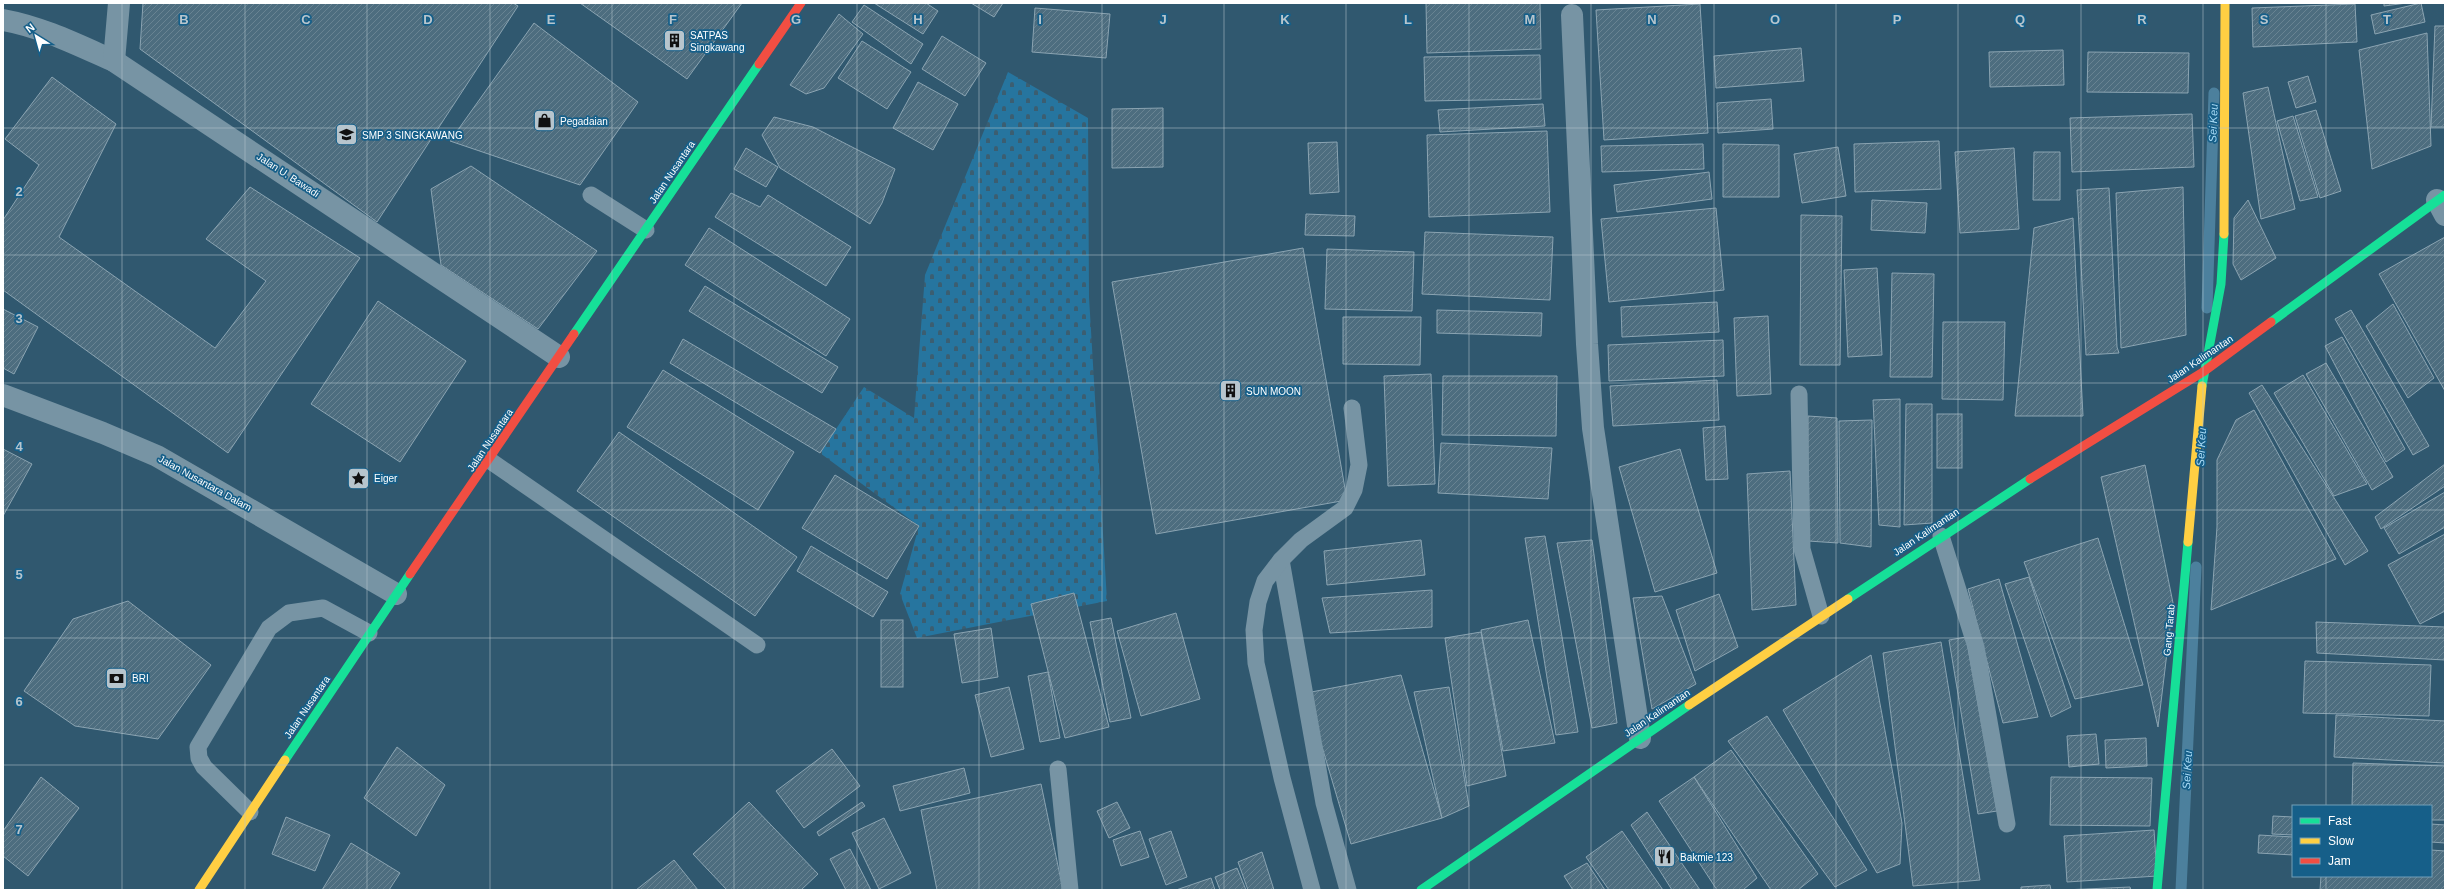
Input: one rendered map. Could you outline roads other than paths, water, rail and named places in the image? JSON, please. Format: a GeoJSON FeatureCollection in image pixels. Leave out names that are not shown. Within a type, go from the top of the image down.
{"type":"FeatureCollection","features":[{"type":"Feature","properties":{"kind":"main road","name":"Jalan Nusantara"},"geometry":{"type":"LineString","coordinates":[[199,890],[369,633],[801,3]]}},
{"type":"Feature","properties":{"kind":"main road","name":"Gang Tarab"},"geometry":{"type":"LineString","coordinates":[[2157,890],[2203,372],[2221,284],[2224,254],[2225,3]]}},
{"type":"Feature","properties":{"kind":"main road","name":"Jalan Kalimantan"},"geometry":{"type":"LineString","coordinates":[[1421,890],[1640,738],[1995,500],[2203,372],[2442,203]]}},
{"type":"Feature","properties":{"kind":"street"},"geometry":{"type":"LineString","coordinates":[[114,61],[119,3]]}},
{"type":"Feature","properties":{"kind":"street"},"geometry":{"type":"LineString","coordinates":[[1572,15],[1587,344],[1593,428],[1640,738]]}},
{"type":"Feature","properties":{"kind":"street","name":"Jalan U. Bawadi"},"geometry":{"type":"LineString","coordinates":[[3,20],[22,24],[69,40],[114,61],[559,357]]}},
{"type":"Feature","properties":{"kind":"street","name":"Jalan Nusantara Dalam"},"geometry":{"type":"LineString","coordinates":[[3,396],[103,432],[157,456],[396,594]]}},
{"type":"Feature","properties":{"kind":"lane"},"geometry":{"type":"LineString","coordinates":[[591,195],[646,230]]}},
{"type":"Feature","properties":{"kind":"lane"},"geometry":{"type":"LineString","coordinates":[[1799,394],[1802,549],[1821,616]]}},
{"type":"Feature","properties":{"kind":"lane"},"geometry":{"type":"LineString","coordinates":[[1312,890],[1282,778],[1256,663],[1254,630],[1258,602],[1265,581],[1281,560],[1301,540],[1345,508],[1354,490],[1359,466],[1352,408]]}},
{"type":"Feature","properties":{"kind":"lane"},"geometry":{"type":"LineString","coordinates":[[489,460],[757,645]]}},
{"type":"Feature","properties":{"kind":"lane"},"geometry":{"type":"LineString","coordinates":[[1941,536],[1976,647],[2007,824]]}},
{"type":"Feature","properties":{"kind":"lane"},"geometry":{"type":"LineString","coordinates":[[1281,560],[1324,803],[1348,890]]}},
{"type":"Feature","properties":{"kind":"lane"},"geometry":{"type":"LineString","coordinates":[[250,812],[204,767],[198,758],[198,748],[269,628],[289,613],[323,608],[369,633]]}},
{"type":"Feature","properties":{"kind":"lane"},"geometry":{"type":"LineString","coordinates":[[1058,770],[1070,890]]}},
{"type":"Feature","properties":{"kind":"waterway","name":"Sei Keu"},"geometry":{"type":"LineString","coordinates":[[2207,308],[2214,93]]}},
{"type":"Feature","properties":{"kind":"waterway","name":"Sei Keu"},"geometry":{"type":"LineString","coordinates":[[2181,890],[2196,567]]}},
{"type":"Feature","properties":{"kind":"place","name":"SATPAS Singkawang"},"geometry":{"type":"Point","coordinates":[674,41]}},
{"type":"Feature","properties":{"kind":"place","name":"Pegadaian"},"geometry":{"type":"Point","coordinates":[544,121]}},
{"type":"Feature","properties":{"kind":"place","name":"SMP 3 SINGKAWANG"},"geometry":{"type":"Point","coordinates":[346,135]}},
{"type":"Feature","properties":{"kind":"place","name":"SUN MOON"},"geometry":{"type":"Point","coordinates":[1230,391]}},
{"type":"Feature","properties":{"kind":"place","name":"Eiger"},"geometry":{"type":"Point","coordinates":[358,478]}},
{"type":"Feature","properties":{"kind":"place","name":"BRI"},"geometry":{"type":"Point","coordinates":[117,678]}},
{"type":"Feature","properties":{"kind":"place","name":"Bakmie 123"},"geometry":{"type":"Point","coordinates":[1665,857]}}]}
